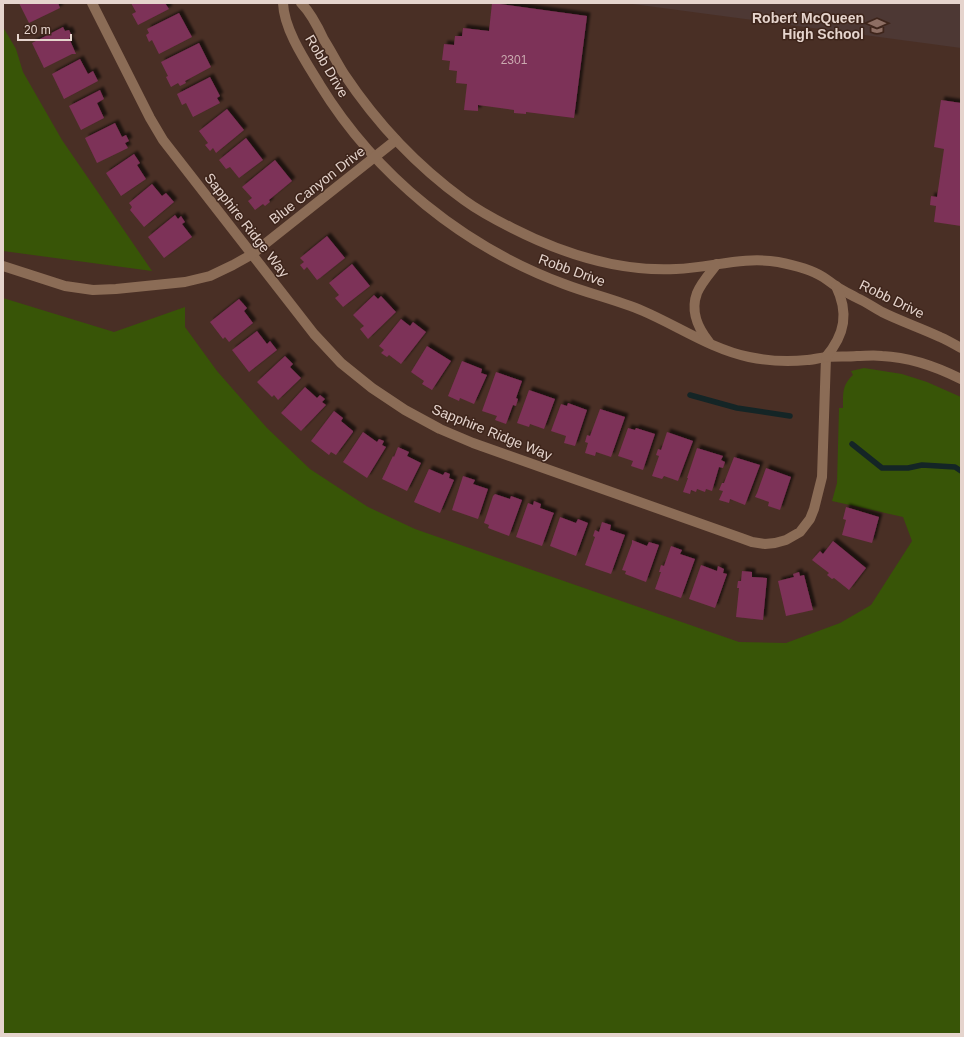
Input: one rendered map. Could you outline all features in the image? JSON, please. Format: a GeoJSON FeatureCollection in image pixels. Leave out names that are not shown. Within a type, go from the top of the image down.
{"type":"FeatureCollection","features":[{"type":"Feature","properties":{"kind":"street","name":"Sapphire Ridge Way"},"geometry":{"type":"LineString","coordinates":[[92,3],[150,118],[163,140],[314,334],[341,363],[372,388],[405,410],[440,429],[473,443],[741,538],[765,544],[775,543],[786,540],[800,532],[810,519],[814,509],[822,477],[826,357]]}},
{"type":"Feature","properties":{"kind":"street","name":"Robb Drive"},"geometry":{"type":"LineString","coordinates":[[283,3],[287,24],[296,45],[310,69],[349,126],[375,157],[398,181],[426,206],[452,225],[514,262],[564,284],[591,294],[622,302],[664,320],[711,345],[729,352],[749,357],[797,361],[826,357],[884,356],[919,362],[945,371],[961,379]]}},
{"type":"Feature","properties":{"kind":"street","name":"Robb Drive"},"geometry":{"type":"LineString","coordinates":[[301,3],[314,21],[339,66],[357,93],[396,140],[432,175],[492,218],[521,233],[554,247],[590,260],[622,267],[676,270],[753,260],[778,262],[800,268],[823,277],[884,313],[942,338],[961,348]]}},
{"type":"Feature","properties":{"kind":"street","name":"Blue Canyon Drive"},"geometry":{"type":"LineString","coordinates":[[3,266],[65,286],[93,290],[185,282],[210,276],[251,255],[396,140]]}},
{"type":"Feature","properties":{"kind":"street"},"geometry":{"type":"LineString","coordinates":[[711,345],[701,332],[696,318],[695,304],[697,293],[717,264]]}},
{"type":"Feature","properties":{"kind":"street"},"geometry":{"type":"LineString","coordinates":[[826,357],[837,342],[844,316],[841,298],[836,286]]}},
{"type":"Feature","properties":{"kind":"shaded area","name":"Robert McQueen High School"},"geometry":{"type":"Polygon","coordinates":[[[625,3],[961,3],[961,48],[625,3]]]}},
{"type":"Feature","properties":{"kind":"green space"},"geometry":{"type":"Polygon","coordinates":[[[3,27],[16,49],[23,72],[62,140],[152,271],[3,251],[3,27]]]}},
{"type":"Feature","properties":{"kind":"green space"},"geometry":{"type":"Polygon","coordinates":[[[3,298],[114,332],[185,307],[185,327],[217,371],[267,428],[310,469],[368,507],[415,529],[739,642],[786,643],[840,623],[871,605],[912,541],[903,517],[832,501],[837,483],[839,408],[843,408],[844,390],[847,382],[853,375],[851,371],[864,368],[902,374],[927,382],[961,397],[961,1034],[3,1034],[3,298]]]}},
{"type":"Feature","properties":{"kind":"building"},"geometry":{"type":"Polygon","coordinates":[[[19,3],[58,3],[60,8],[29,23],[19,3]]]}},
{"type":"Feature","properties":{"kind":"building"},"geometry":{"type":"Polygon","coordinates":[[[131,3],[165,3],[169,9],[138,25],[132,14],[136,12],[131,3]]]}},
{"type":"Feature","properties":{"kind":"building"},"geometry":{"type":"Polygon","coordinates":[[[492,3],[587,16],[574,118],[526,112],[526,114],[514,113],[514,110],[478,105],[478,111],[464,110],[467,84],[456,83],[457,71],[449,70],[450,61],[442,60],[444,44],[454,45],[455,36],[462,36],[463,28],[489,31],[492,3]]]}},
{"type":"Feature","properties":{"kind":"building"},"geometry":{"type":"Polygon","coordinates":[[[179,13],[192,37],[159,54],[152,40],[149,42],[146,35],[149,33],[147,29],[179,13]]]}},
{"type":"Feature","properties":{"kind":"building"},"geometry":{"type":"Polygon","coordinates":[[[63,27],[65,31],[69,30],[72,36],[69,38],[76,54],[72,54],[44,68],[32,43],[63,27]]]}},
{"type":"Feature","properties":{"kind":"building"},"geometry":{"type":"Polygon","coordinates":[[[199,43],[211,67],[185,81],[186,83],[180,86],[178,83],[171,87],[166,77],[168,76],[161,62],[199,43]]]}},
{"type":"Feature","properties":{"kind":"building"},"geometry":{"type":"Polygon","coordinates":[[[80,59],[88,74],[93,71],[98,81],[64,99],[52,74],[80,59]]]}},
{"type":"Feature","properties":{"kind":"building"},"geometry":{"type":"Polygon","coordinates":[[[210,77],[220,96],[217,98],[220,103],[193,117],[186,103],[182,105],[177,94],[210,77]]]}},
{"type":"Feature","properties":{"kind":"building"},"geometry":{"type":"Polygon","coordinates":[[[100,90],[104,99],[97,103],[104,118],[81,130],[69,106],[100,90]]]}},
{"type":"Feature","properties":{"kind":"building"},"geometry":{"type":"Polygon","coordinates":[[[941,100],[961,103],[961,226],[934,222],[936,206],[930,205],[931,196],[937,197],[944,149],[934,147],[941,100]]]}},
{"type":"Feature","properties":{"kind":"building"},"geometry":{"type":"Polygon","coordinates":[[[227,109],[244,130],[216,153],[213,148],[210,151],[205,145],[208,143],[199,131],[227,109]]]}},
{"type":"Feature","properties":{"kind":"building"},"geometry":{"type":"Polygon","coordinates":[[[115,123],[122,137],[126,135],[129,141],[125,143],[128,148],[97,163],[85,138],[115,123]]]}},
{"type":"Feature","properties":{"kind":"building"},"geometry":{"type":"Polygon","coordinates":[[[246,138],[263,160],[239,178],[230,167],[226,169],[219,160],[246,138]]]}},
{"type":"Feature","properties":{"kind":"building"},"geometry":{"type":"Polygon","coordinates":[[[134,154],[140,163],[137,165],[146,179],[121,196],[106,173],[134,154]]]}},
{"type":"Feature","properties":{"kind":"building"},"geometry":{"type":"Polygon","coordinates":[[[275,160],[292,181],[269,200],[270,202],[265,206],[263,204],[255,210],[248,201],[252,198],[242,187],[275,160]]]}},
{"type":"Feature","properties":{"kind":"building"},"geometry":{"type":"Polygon","coordinates":[[[152,184],[162,196],[166,193],[174,202],[144,227],[130,210],[132,207],[129,203],[152,184]]]}},
{"type":"Feature","properties":{"kind":"building"},"geometry":{"type":"Polygon","coordinates":[[[175,215],[178,219],[181,216],[185,222],[182,224],[192,237],[164,258],[148,237],[175,215]]]}},
{"type":"Feature","properties":{"kind":"building"},"geometry":{"type":"Polygon","coordinates":[[[327,236],[345,258],[317,280],[307,267],[304,270],[300,265],[304,262],[300,258],[327,236]]]}},
{"type":"Feature","properties":{"kind":"building"},"geometry":{"type":"Polygon","coordinates":[[[352,264],[370,286],[343,307],[335,298],[339,295],[329,283],[352,264]]]}},
{"type":"Feature","properties":{"kind":"building"},"geometry":{"type":"Polygon","coordinates":[[[374,295],[378,299],[381,296],[396,312],[368,339],[360,329],[364,326],[353,315],[374,295]]]}},
{"type":"Feature","properties":{"kind":"building"},"geometry":{"type":"Polygon","coordinates":[[[239,299],[247,308],[244,311],[253,323],[229,342],[225,337],[223,339],[210,322],[239,299]]]}},
{"type":"Feature","properties":{"kind":"building"},"geometry":{"type":"Polygon","coordinates":[[[401,319],[410,326],[413,322],[426,332],[401,364],[389,355],[387,357],[381,353],[384,350],[379,346],[401,319]]]}},
{"type":"Feature","properties":{"kind":"building"},"geometry":{"type":"Polygon","coordinates":[[[257,331],[267,344],[270,341],[277,350],[249,372],[232,350],[257,331]]]}},
{"type":"Feature","properties":{"kind":"building"},"geometry":{"type":"Polygon","coordinates":[[[427,346],[451,361],[432,390],[422,384],[424,381],[411,372],[427,346]]]}},
{"type":"Feature","properties":{"kind":"building"},"geometry":{"type":"Polygon","coordinates":[[[285,356],[293,364],[290,367],[301,378],[278,400],[274,395],[272,397],[257,382],[285,356]]]}},
{"type":"Feature","properties":{"kind":"building"},"geometry":{"type":"Polygon","coordinates":[[[462,361],[482,369],[481,373],[487,375],[474,404],[460,398],[459,401],[448,396],[462,361]]]}},
{"type":"Feature","properties":{"kind":"building"},"geometry":{"type":"Polygon","coordinates":[[[496,372],[522,381],[516,398],[518,399],[516,406],[513,405],[506,424],[495,420],[497,416],[482,411],[496,372]]]}},
{"type":"Feature","properties":{"kind":"building"},"geometry":{"type":"Polygon","coordinates":[[[305,387],[317,398],[320,395],[325,399],[322,402],[326,405],[301,431],[281,413],[305,387]]]}},
{"type":"Feature","properties":{"kind":"building"},"geometry":{"type":"Polygon","coordinates":[[[529,390],[555,399],[544,429],[530,424],[529,427],[517,423],[529,390]]]}},
{"type":"Feature","properties":{"kind":"building"},"geometry":{"type":"Polygon","coordinates":[[[568,403],[587,410],[575,446],[564,443],[566,436],[551,431],[561,404],[567,406],[568,403]]]}},
{"type":"Feature","properties":{"kind":"building"},"geometry":{"type":"Polygon","coordinates":[[[600,409],[625,417],[611,457],[596,452],[595,456],[585,453],[588,443],[585,442],[587,435],[590,436],[600,409]]]}},
{"type":"Feature","properties":{"kind":"building"},"geometry":{"type":"Polygon","coordinates":[[[334,411],[343,418],[341,421],[353,432],[336,455],[331,452],[329,455],[311,441],[334,411]]]}},
{"type":"Feature","properties":{"kind":"building"},"geometry":{"type":"Polygon","coordinates":[[[628,428],[635,430],[636,428],[655,434],[643,470],[631,466],[633,461],[618,456],[628,428]]]}},
{"type":"Feature","properties":{"kind":"building"},"geometry":{"type":"Polygon","coordinates":[[[363,432],[377,442],[379,439],[384,441],[382,445],[386,447],[367,478],[343,462],[363,432]]]}},
{"type":"Feature","properties":{"kind":"building"},"geometry":{"type":"Polygon","coordinates":[[[667,432],[693,441],[678,481],[664,476],[662,479],[652,476],[659,456],[656,455],[658,449],[661,450],[667,432]]]}},
{"type":"Feature","properties":{"kind":"building"},"geometry":{"type":"Polygon","coordinates":[[[398,447],[409,452],[407,456],[421,463],[407,491],[382,479],[398,447]]]}},
{"type":"Feature","properties":{"kind":"building"},"geometry":{"type":"Polygon","coordinates":[[[697,448],[723,456],[721,460],[725,462],[723,468],[719,467],[712,491],[706,489],[705,492],[697,489],[696,492],[691,490],[690,494],[683,492],[697,448]]]}},
{"type":"Feature","properties":{"kind":"building"},"geometry":{"type":"Polygon","coordinates":[[[734,457],[760,465],[745,505],[730,499],[729,503],[719,500],[723,491],[719,490],[722,483],[724,483],[734,457]]]}},
{"type":"Feature","properties":{"kind":"building"},"geometry":{"type":"Polygon","coordinates":[[[766,468],[791,477],[780,510],[768,506],[769,502],[755,497],[766,468]]]}},
{"type":"Feature","properties":{"kind":"building"},"geometry":{"type":"Polygon","coordinates":[[[429,469],[443,475],[445,472],[450,474],[449,478],[454,480],[440,513],[414,502],[429,469]]]}},
{"type":"Feature","properties":{"kind":"building"},"geometry":{"type":"Polygon","coordinates":[[[463,476],[475,480],[473,484],[488,489],[478,519],[452,510],[463,476]]]}},
{"type":"Feature","properties":{"kind":"building"},"geometry":{"type":"Polygon","coordinates":[[[495,494],[510,499],[511,496],[522,500],[509,536],[488,528],[489,525],[484,523],[495,494]]]}},
{"type":"Feature","properties":{"kind":"building"},"geometry":{"type":"Polygon","coordinates":[[[534,501],[541,504],[540,508],[554,513],[542,546],[516,537],[528,503],[533,505],[534,501]]]}},
{"type":"Feature","properties":{"kind":"building"},"geometry":{"type":"Polygon","coordinates":[[[846,507],[879,517],[872,543],[842,535],[846,520],[843,519],[846,507]]]}},
{"type":"Feature","properties":{"kind":"building"},"geometry":{"type":"Polygon","coordinates":[[[560,517],[576,523],[578,519],[588,523],[576,556],[550,546],[560,517]]]}},
{"type":"Feature","properties":{"kind":"building"},"geometry":{"type":"Polygon","coordinates":[[[602,522],[611,525],[610,530],[625,535],[611,574],[585,565],[595,537],[593,536],[595,530],[599,532],[602,522]]]}},
{"type":"Feature","properties":{"kind":"building"},"geometry":{"type":"Polygon","coordinates":[[[632,540],[647,546],[649,542],[659,545],[646,582],[625,574],[626,571],[622,570],[632,540]]]}},
{"type":"Feature","properties":{"kind":"building"},"geometry":{"type":"Polygon","coordinates":[[[833,541],[866,568],[849,590],[834,578],[832,579],[827,575],[829,573],[812,560],[820,551],[823,554],[833,541]]]}},
{"type":"Feature","properties":{"kind":"building"},"geometry":{"type":"Polygon","coordinates":[[[671,546],[682,550],[680,554],[695,559],[681,598],[655,589],[661,572],[659,572],[661,565],[664,566],[671,546]]]}},
{"type":"Feature","properties":{"kind":"building"},"geometry":{"type":"Polygon","coordinates":[[[701,565],[717,571],[718,566],[724,569],[723,573],[727,574],[715,608],[689,599],[701,565]]]}},
{"type":"Feature","properties":{"kind":"building"},"geometry":{"type":"Polygon","coordinates":[[[742,571],[752,572],[752,577],[767,578],[763,620],[736,617],[739,588],[737,588],[738,581],[741,581],[742,571]]]}},
{"type":"Feature","properties":{"kind":"building"},"geometry":{"type":"Polygon","coordinates":[[[799,572],[800,576],[804,575],[813,610],[786,616],[778,581],[794,577],[793,574],[799,572]]]}},
{"type":"Feature","properties":{"kind":"waterway"},"geometry":{"type":"LineString","coordinates":[[690,395],[737,408],[790,416]]}},
{"type":"Feature","properties":{"kind":"waterway"},"geometry":{"type":"LineString","coordinates":[[852,444],[882,468],[908,468],[922,465],[955,467],[961,471]]}},
{"type":"Feature","properties":{"kind":"place","name":"Robert McQueen High School"},"geometry":{"type":"Point","coordinates":[877,26]}}]}
